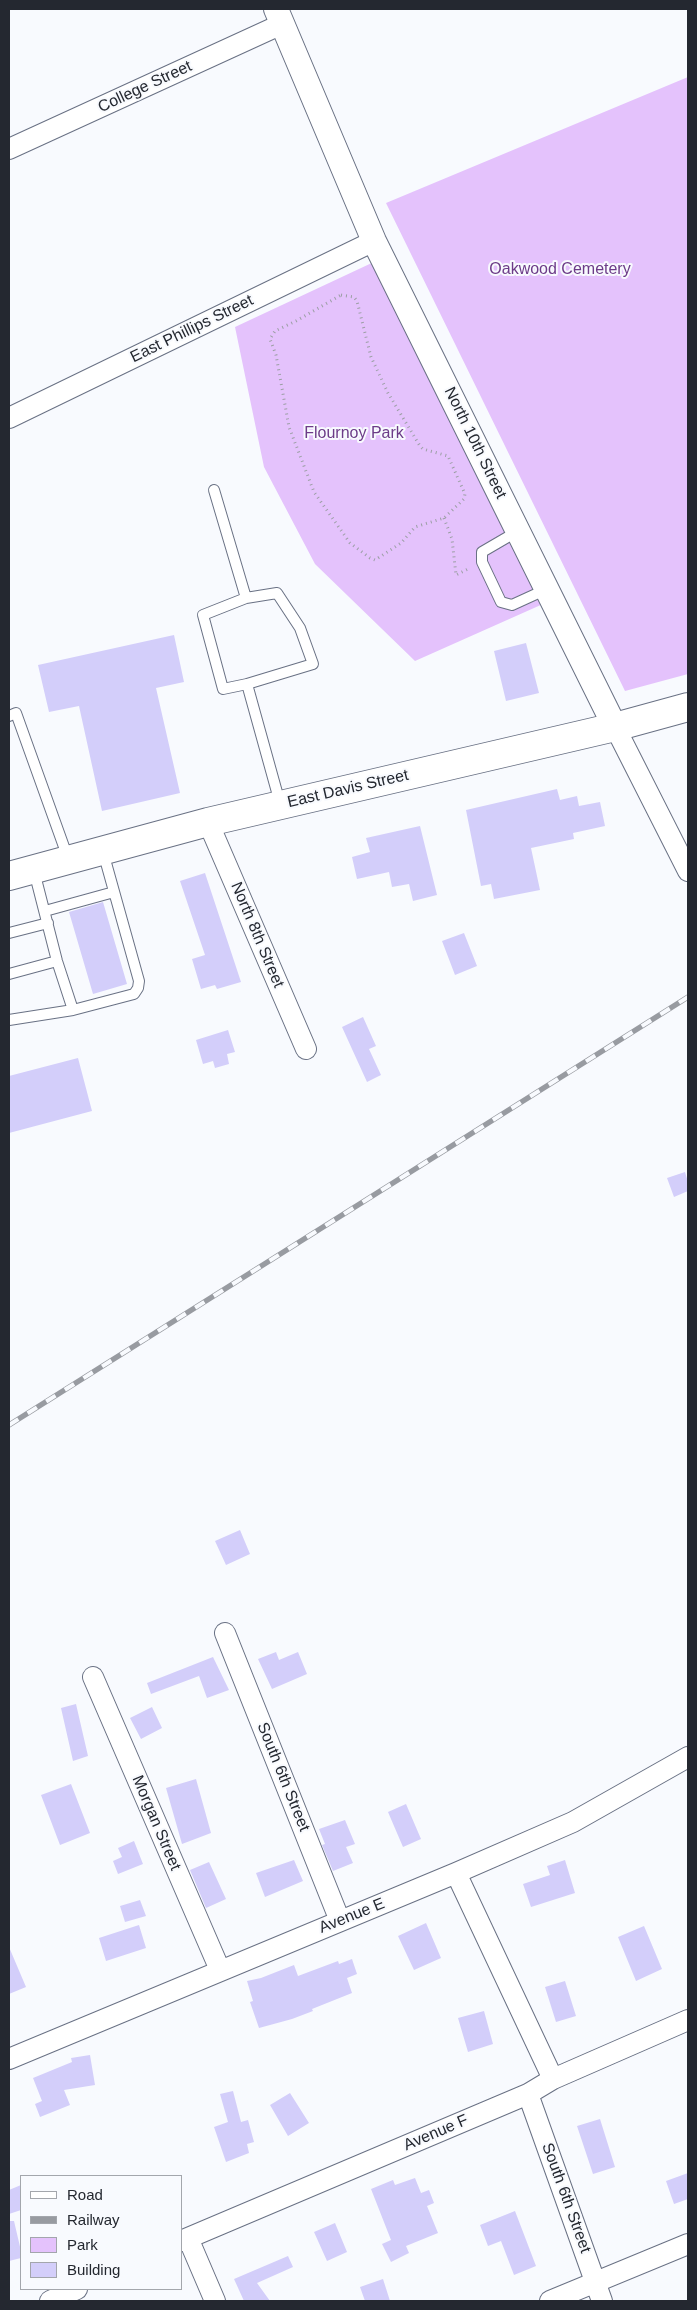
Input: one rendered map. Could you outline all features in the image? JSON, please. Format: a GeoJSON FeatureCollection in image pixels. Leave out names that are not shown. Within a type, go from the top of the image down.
{"type":"FeatureCollection","features":[{"type":"Feature","properties":{"kind":"main road","name":"East Davis Street"},"geometry":{"type":"LineString","coordinates":[[21,873],[280,804],[615,727],[688,708]]}},
{"type":"Feature","properties":{"kind":"street","name":"College Street"},"geometry":{"type":"LineString","coordinates":[[9,149],[279,16]]}},
{"type":"Feature","properties":{"kind":"street","name":"North 10th Street"},"geometry":{"type":"LineString","coordinates":[[279,16],[374,241],[688,871]]}},
{"type":"Feature","properties":{"kind":"street","name":"East Phillips Street"},"geometry":{"type":"LineString","coordinates":[[9,418],[374,241]]}},
{"type":"Feature","properties":{"kind":"street","name":"North 8th Street"},"geometry":{"type":"LineString","coordinates":[[208,822],[306,1049]]}},
{"type":"Feature","properties":{"kind":"street","name":"South 6th Street"},"geometry":{"type":"LineString","coordinates":[[225,1633],[340,1921]]}},
{"type":"Feature","properties":{"kind":"street","name":"Morgan Street"},"geometry":{"type":"LineString","coordinates":[[93,1677],[220,1970]]}},
{"type":"Feature","properties":{"kind":"street","name":"Avenue E"},"geometry":{"type":"LineString","coordinates":[[9,2059],[456,1873],[573,1822],[688,1757]]}},
{"type":"Feature","properties":{"kind":"street"},"geometry":{"type":"LineString","coordinates":[[456,1873],[553,2079]]}},
{"type":"Feature","properties":{"kind":"street","name":"Avenue F"},"geometry":{"type":"LineString","coordinates":[[185,2239],[528,2094],[553,2079],[688,2020]]}},
{"type":"Feature","properties":{"kind":"street","name":"South 6th Street"},"geometry":{"type":"LineString","coordinates":[[528,2094],[599,2292]]}},
{"type":"Feature","properties":{"kind":"street"},"geometry":{"type":"LineString","coordinates":[[185,2239],[215,2301]]}},
{"type":"Feature","properties":{"kind":"street"},"geometry":{"type":"LineString","coordinates":[[553,2301],[599,2292],[688,2244]]}},
{"type":"Feature","properties":{"kind":"street"},"geometry":{"type":"LineString","coordinates":[[50,2301],[75,2290]]}},
{"type":"Feature","properties":{"kind":"lane"},"geometry":{"type":"LineString","coordinates":[[214,490],[246,598]]}},
{"type":"Feature","properties":{"kind":"lane"},"geometry":{"type":"LineString","coordinates":[[518,531],[482,552],[482,562],[501,602],[506,605],[512,605],[547,589]]}},
{"type":"Feature","properties":{"kind":"lane"},"geometry":{"type":"LineString","coordinates":[[277,593],[300,628],[313,664],[247,684],[223,689],[203,615],[246,598],[277,593]]}},
{"type":"Feature","properties":{"kind":"lane"},"geometry":{"type":"LineString","coordinates":[[247,684],[280,804]]}},
{"type":"Feature","properties":{"kind":"lane"},"geometry":{"type":"LineString","coordinates":[[9,716],[16,713],[69,860]]}},
{"type":"Feature","properties":{"kind":"lane"},"geometry":{"type":"LineString","coordinates":[[9,1020],[73,1010],[134,994],[138,988],[139,981],[102,850]]}},
{"type":"Feature","properties":{"kind":"lane"},"geometry":{"type":"LineString","coordinates":[[21,873],[44,911],[73,1010]]}},
{"type":"Feature","properties":{"kind":"lane"},"geometry":{"type":"LineString","coordinates":[[44,911],[114,892]]}},
{"type":"Feature","properties":{"kind":"lane"},"geometry":{"type":"LineString","coordinates":[[9,933],[48,923]]}},
{"type":"Feature","properties":{"kind":"lane"},"geometry":{"type":"LineString","coordinates":[[9,974],[58,961]]}},
{"type":"Feature","properties":{"kind":"path"},"geometry":{"type":"LineString","coordinates":[[341,296],[354,297],[362,314],[371,357],[388,393],[420,446],[423,449],[448,456],[464,488],[464,499],[444,518],[415,527],[401,543],[375,560],[350,543],[314,492],[289,427],[276,355],[270,339],[275,331],[296,322],[341,296]]}},
{"type":"Feature","properties":{"kind":"path"},"geometry":{"type":"LineString","coordinates":[[444,518],[452,539],[456,575],[482,562]]}},
{"type":"Feature","properties":{"kind":"green space","name":"Oakwood Cemetery"},"geometry":{"type":"Polygon","coordinates":[[[688,77],[688,674],[625,691],[386,203],[688,77]]]}},
{"type":"Feature","properties":{"kind":"green space","name":"Flournoy Park"},"geometry":{"type":"Polygon","coordinates":[[[376,261],[543,604],[415,661],[315,564],[264,467],[235,327],[376,261]]]}},
{"type":"Feature","properties":{"kind":"building"},"geometry":{"type":"Polygon","coordinates":[[[174,635],[184,682],[156,688],[180,793],[102,811],[79,706],[49,712],[38,665],[174,635]]]}},
{"type":"Feature","properties":{"kind":"building"},"geometry":{"type":"Polygon","coordinates":[[[526,643],[539,693],[506,701],[494,651],[526,643]]]}},
{"type":"Feature","properties":{"kind":"building"},"geometry":{"type":"Polygon","coordinates":[[[557,789],[560,800],[577,796],[579,806],[600,802],[605,826],[573,833],[574,839],[531,848],[540,890],[494,899],[491,884],[481,886],[466,810],[557,789]]]}},
{"type":"Feature","properties":{"kind":"building"},"geometry":{"type":"Polygon","coordinates":[[[420,826],[437,895],[413,901],[409,884],[392,887],[389,872],[357,879],[352,857],[370,852],[366,838],[420,826]]]}},
{"type":"Feature","properties":{"kind":"building"},"geometry":{"type":"Polygon","coordinates":[[[205,873],[241,982],[217,989],[215,985],[201,989],[192,959],[205,955],[180,881],[205,873]]]}},
{"type":"Feature","properties":{"kind":"building"},"geometry":{"type":"Polygon","coordinates":[[[103,902],[127,984],[93,994],[69,912],[103,902]]]}},
{"type":"Feature","properties":{"kind":"building"},"geometry":{"type":"Polygon","coordinates":[[[464,933],[477,966],[455,975],[442,941],[464,933]]]}},
{"type":"Feature","properties":{"kind":"building"},"geometry":{"type":"Polygon","coordinates":[[[363,1017],[376,1046],[369,1049],[381,1075],[367,1082],[342,1027],[363,1017]]]}},
{"type":"Feature","properties":{"kind":"building"},"geometry":{"type":"Polygon","coordinates":[[[228,1030],[235,1052],[227,1054],[229,1064],[215,1068],[213,1061],[203,1064],[196,1040],[228,1030]]]}},
{"type":"Feature","properties":{"kind":"building"},"geometry":{"type":"Polygon","coordinates":[[[78,1058],[92,1111],[9,1133],[9,1076],[78,1058]]]}},
{"type":"Feature","properties":{"kind":"building"},"geometry":{"type":"Polygon","coordinates":[[[685,1172],[688,1191],[674,1197],[667,1178],[685,1172]]]}},
{"type":"Feature","properties":{"kind":"building"},"geometry":{"type":"Polygon","coordinates":[[[240,1530],[250,1554],[226,1565],[215,1541],[240,1530]]]}},
{"type":"Feature","properties":{"kind":"building"},"geometry":{"type":"Polygon","coordinates":[[[276,1652],[279,1660],[298,1652],[307,1674],[272,1689],[258,1659],[276,1652]]]}},
{"type":"Feature","properties":{"kind":"building"},"geometry":{"type":"Polygon","coordinates":[[[213,1657],[229,1690],[207,1698],[199,1676],[151,1694],[147,1683],[213,1657]]]}},
{"type":"Feature","properties":{"kind":"building"},"geometry":{"type":"Polygon","coordinates":[[[76,1704],[88,1756],[73,1761],[61,1708],[76,1704]]]}},
{"type":"Feature","properties":{"kind":"building"},"geometry":{"type":"Polygon","coordinates":[[[152,1707],[162,1728],[141,1739],[130,1718],[152,1707]]]}},
{"type":"Feature","properties":{"kind":"building"},"geometry":{"type":"Polygon","coordinates":[[[196,1779],[211,1833],[182,1844],[166,1788],[196,1779]]]}},
{"type":"Feature","properties":{"kind":"building"},"geometry":{"type":"Polygon","coordinates":[[[71,1784],[90,1833],[60,1845],[41,1795],[71,1784]]]}},
{"type":"Feature","properties":{"kind":"building"},"geometry":{"type":"Polygon","coordinates":[[[406,1804],[421,1839],[403,1847],[388,1812],[406,1804]]]}},
{"type":"Feature","properties":{"kind":"building"},"geometry":{"type":"Polygon","coordinates":[[[345,1820],[355,1844],[346,1847],[353,1863],[333,1871],[322,1845],[325,1844],[319,1829],[345,1820]]]}},
{"type":"Feature","properties":{"kind":"building"},"geometry":{"type":"Polygon","coordinates":[[[134,1841],[143,1864],[118,1874],[113,1861],[122,1857],[118,1848],[134,1841]]]}},
{"type":"Feature","properties":{"kind":"building"},"geometry":{"type":"Polygon","coordinates":[[[294,1860],[303,1881],[265,1897],[256,1873],[294,1860]]]}},
{"type":"Feature","properties":{"kind":"building"},"geometry":{"type":"Polygon","coordinates":[[[565,1860],[575,1893],[531,1907],[523,1884],[550,1875],[547,1866],[565,1860]]]}},
{"type":"Feature","properties":{"kind":"building"},"geometry":{"type":"Polygon","coordinates":[[[209,1862],[226,1899],[206,1908],[190,1870],[209,1862]]]}},
{"type":"Feature","properties":{"kind":"building"},"geometry":{"type":"Polygon","coordinates":[[[140,1900],[146,1916],[125,1922],[120,1906],[140,1900]]]}},
{"type":"Feature","properties":{"kind":"building"},"geometry":{"type":"Polygon","coordinates":[[[426,1923],[441,1958],[414,1970],[398,1936],[426,1923]]]}},
{"type":"Feature","properties":{"kind":"building"},"geometry":{"type":"Polygon","coordinates":[[[139,1925],[146,1948],[106,1961],[99,1938],[139,1925]]]}},
{"type":"Feature","properties":{"kind":"building"},"geometry":{"type":"Polygon","coordinates":[[[644,1926],[662,1969],[636,1981],[618,1937],[644,1926]]]}},
{"type":"Feature","properties":{"kind":"building"},"geometry":{"type":"Polygon","coordinates":[[[9,1947],[26,1987],[9,1994],[9,1947]]]}},
{"type":"Feature","properties":{"kind":"building"},"geometry":{"type":"Polygon","coordinates":[[[352,1959],[357,1974],[347,1978],[352,1993],[292,2019],[259,2028],[250,2002],[253,2001],[247,1981],[261,1978],[294,1965],[298,1976],[338,1961],[339,1964],[352,1959]]]}},
{"type":"Feature","properties":{"kind":"building"},"geometry":{"type":"Polygon","coordinates":[[[565,1981],[576,2016],[556,2022],[545,1987],[565,1981]]]}},
{"type":"Feature","properties":{"kind":"building"},"geometry":{"type":"Polygon","coordinates":[[[484,2011],[493,2044],[468,2052],[458,2018],[484,2011]]]}},
{"type":"Feature","properties":{"kind":"building"},"geometry":{"type":"Polygon","coordinates":[[[90,2055],[95,2085],[64,2090],[70,2105],[40,2117],[35,2104],[42,2101],[33,2078],[72,2062],[71,2058],[90,2055]]]}},
{"type":"Feature","properties":{"kind":"building"},"geometry":{"type":"Polygon","coordinates":[[[233,2091],[241,2122],[248,2120],[254,2142],[247,2144],[249,2153],[226,2162],[214,2127],[228,2122],[220,2094],[233,2091]]]}},
{"type":"Feature","properties":{"kind":"building"},"geometry":{"type":"Polygon","coordinates":[[[290,2093],[309,2123],[288,2136],[270,2105],[290,2093]]]}},
{"type":"Feature","properties":{"kind":"building"},"geometry":{"type":"Polygon","coordinates":[[[600,2119],[615,2167],[593,2174],[577,2126],[600,2119]]]}},
{"type":"Feature","properties":{"kind":"building"},"geometry":{"type":"Polygon","coordinates":[[[688,2173],[688,2199],[674,2204],[666,2181],[688,2173]]]}},
{"type":"Feature","properties":{"kind":"building"},"geometry":{"type":"Polygon","coordinates":[[[415,2178],[421,2193],[429,2190],[434,2203],[427,2206],[438,2233],[406,2246],[409,2253],[391,2262],[382,2244],[391,2240],[371,2189],[393,2180],[395,2185],[415,2178]]]}},
{"type":"Feature","properties":{"kind":"building"},"geometry":{"type":"Polygon","coordinates":[[[20,2185],[20,2210],[9,2214],[9,2190],[20,2185]]]}},
{"type":"Feature","properties":{"kind":"building"},"geometry":{"type":"Polygon","coordinates":[[[515,2211],[536,2266],[514,2275],[501,2241],[488,2246],[480,2225],[515,2211]]]}},
{"type":"Feature","properties":{"kind":"building"},"geometry":{"type":"Polygon","coordinates":[[[9,2221],[14,2221],[20,2247],[20,2258],[9,2261],[9,2221]]]}},
{"type":"Feature","properties":{"kind":"building"},"geometry":{"type":"Polygon","coordinates":[[[335,2223],[347,2252],[327,2261],[314,2232],[335,2223]]]}},
{"type":"Feature","properties":{"kind":"building"},"geometry":{"type":"Polygon","coordinates":[[[288,2256],[293,2267],[257,2283],[270,2301],[244,2301],[234,2279],[288,2256]]]}},
{"type":"Feature","properties":{"kind":"building"},"geometry":{"type":"Polygon","coordinates":[[[383,2279],[390,2301],[365,2301],[360,2287],[383,2279]]]}},
{"type":"Feature","properties":{"kind":"railway"},"geometry":{"type":"LineString","coordinates":[[9,1425],[688,997]]}}]}
